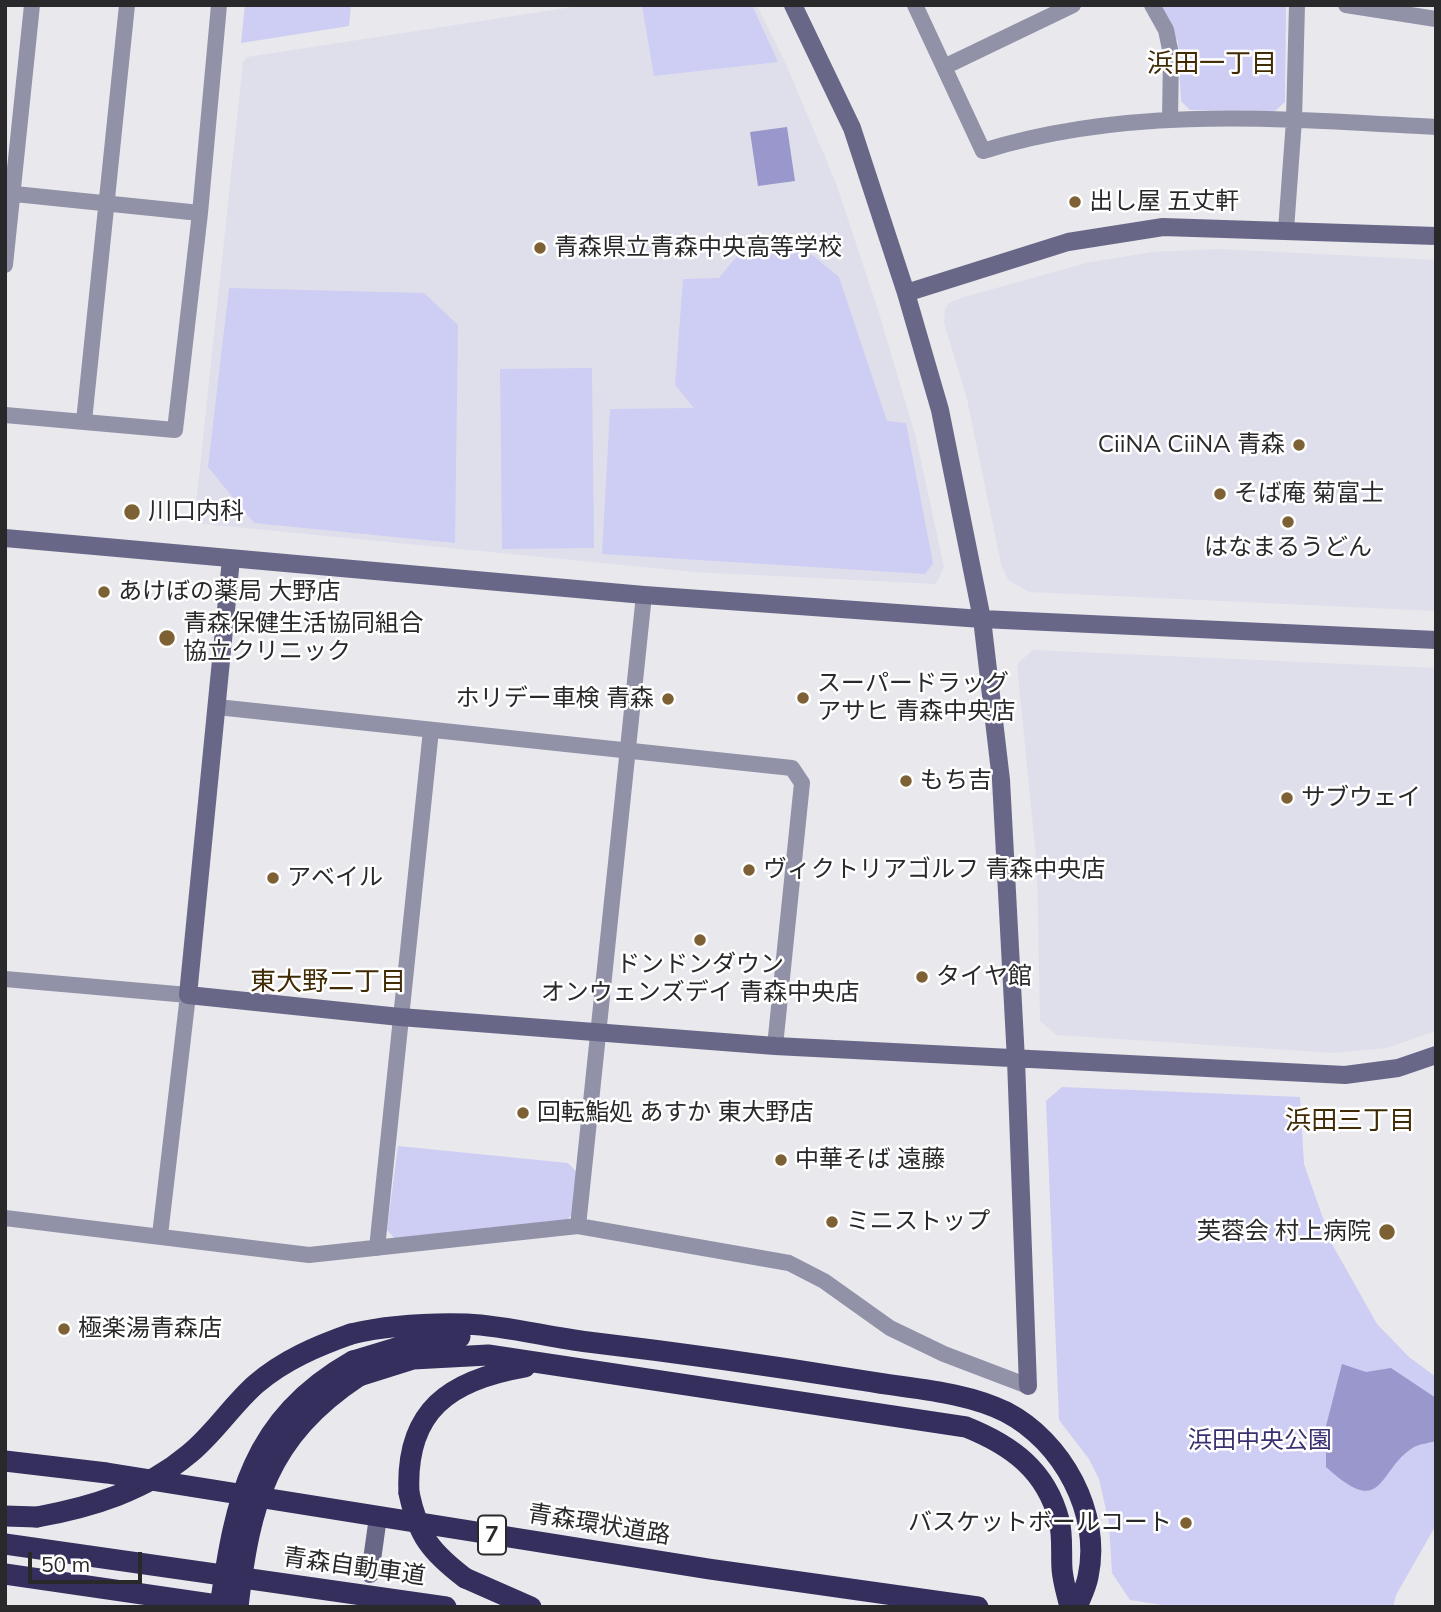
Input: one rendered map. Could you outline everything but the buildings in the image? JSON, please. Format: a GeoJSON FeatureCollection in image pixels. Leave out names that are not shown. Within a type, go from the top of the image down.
{"type":"FeatureCollection","features":[{"type":"Feature","properties":{"kind":"highway"},"geometry":{"type":"LineString","coordinates":[[5,1516],[37,1517],[91,1507],[142,1486],[189,1455],[256,1385],[287,1362],[319,1345],[384,1326],[470,1324],[920,1390],[971,1400],[1006,1412],[1032,1430],[1057,1453],[1076,1485],[1089,1538],[1088,1576],[1077,1607]]}},
{"type":"Feature","properties":{"kind":"highway"},"geometry":{"type":"LineString","coordinates":[[220,1607],[238,1507],[256,1458],[283,1415],[313,1387],[419,1341],[458,1337],[568,1339]]}},
{"type":"Feature","properties":{"kind":"highway"},"geometry":{"type":"LineString","coordinates":[[238,1607],[244,1557],[255,1510],[271,1465],[296,1429],[356,1369],[444,1355],[488,1355],[966,1427],[996,1440],[1018,1455],[1038,1475],[1051,1498],[1059,1522],[1062,1573],[1070,1607]]}},
{"type":"Feature","properties":{"kind":"highway"},"geometry":{"type":"LineString","coordinates":[[531,1607],[465,1578],[439,1558],[424,1539],[414,1518],[408,1471],[414,1440],[426,1414],[455,1390],[486,1374],[537,1364]]}},
{"type":"Feature","properties":{"kind":"highway","name":"青森環状道路"},"geometry":{"type":"LineString","coordinates":[[5,1461],[107,1474],[978,1607]]}},
{"type":"Feature","properties":{"kind":"highway","name":"青森自動車道"},"geometry":{"type":"LineString","coordinates":[[5,1544],[446,1607]]}},
{"type":"Feature","properties":{"kind":"highway"},"geometry":{"type":"LineString","coordinates":[[5,1574],[232,1607]]}},
{"type":"Feature","properties":{"kind":"street"},"geometry":{"type":"LineString","coordinates":[[5,265],[9,194],[32,5]]}},
{"type":"Feature","properties":{"kind":"street"},"geometry":{"type":"LineString","coordinates":[[84,421],[127,5]]}},
{"type":"Feature","properties":{"kind":"street"},"geometry":{"type":"LineString","coordinates":[[5,415],[175,430],[201,213],[219,5]]}},
{"type":"Feature","properties":{"kind":"street"},"geometry":{"type":"LineString","coordinates":[[5,1218],[309,1255],[578,1226],[789,1263],[824,1281],[890,1328],[944,1354],[1028,1386],[1016,1060],[1001,780],[982,619],[940,410],[906,293],[852,128],[793,5]]}},
{"type":"Feature","properties":{"kind":"street"},"geometry":{"type":"LineString","coordinates":[[915,5],[983,151],[1091,126],[1170,120],[1294,120],[1436,127]]}},
{"type":"Feature","properties":{"kind":"street"},"geometry":{"type":"LineString","coordinates":[[944,67],[1073,5]]}},
{"type":"Feature","properties":{"kind":"street"},"geometry":{"type":"LineString","coordinates":[[1152,5],[1166,30],[1171,54],[1170,120]]}},
{"type":"Feature","properties":{"kind":"street"},"geometry":{"type":"LineString","coordinates":[[1286,230],[1294,120],[1297,5]]}},
{"type":"Feature","properties":{"kind":"street"},"geometry":{"type":"LineString","coordinates":[[1346,5],[1436,19]]}},
{"type":"Feature","properties":{"kind":"street"},"geometry":{"type":"LineString","coordinates":[[9,194],[201,213]]}},
{"type":"Feature","properties":{"kind":"street"},"geometry":{"type":"LineString","coordinates":[[906,293],[1026,253],[1163,227],[1436,236]]}},
{"type":"Feature","properties":{"kind":"street"},"geometry":{"type":"LineString","coordinates":[[5,538],[644,595],[982,619],[1436,640]]}},
{"type":"Feature","properties":{"kind":"street"},"geometry":{"type":"LineString","coordinates":[[160,1235],[188,995],[231,559]]}},
{"type":"Feature","properties":{"kind":"street"},"geometry":{"type":"LineString","coordinates":[[578,1226],[644,595]]}},
{"type":"Feature","properties":{"kind":"street"},"geometry":{"type":"LineString","coordinates":[[217,707],[792,768],[802,783],[775,1046]]}},
{"type":"Feature","properties":{"kind":"street"},"geometry":{"type":"LineString","coordinates":[[377,1248],[431,730]]}},
{"type":"Feature","properties":{"kind":"street"},"geometry":{"type":"LineString","coordinates":[[5,979],[598,1034],[1016,1060],[1345,1075],[1398,1068],[1436,1055]]}},
{"type":"Feature","properties":{"kind":"street"},"geometry":{"type":"LineString","coordinates":[[370,1574],[378,1517]]}},
{"type":"Feature","properties":{"kind":"shaded area","name":"青森県立青森中央高等学校"},"geometry":{"type":"Polygon","coordinates":[[[585,5],[757,5],[785,62],[836,183],[879,313],[916,438],[944,567],[936,584],[694,572],[194,523],[243,62],[247,57],[585,5]]]}},
{"type":"Feature","properties":{"kind":"shaded area"},"geometry":{"type":"Polygon","coordinates":[[[787,127],[795,181],[758,186],[750,132],[787,127]]]}},
{"type":"Feature","properties":{"kind":"shaded area"},"geometry":{"type":"Polygon","coordinates":[[[1220,249],[1436,260],[1436,611],[1029,592],[1008,580],[1001,564],[967,399],[944,323],[945,309],[949,303],[964,297],[1090,262],[1153,252],[1220,249]]]}},
{"type":"Feature","properties":{"kind":"shaded area"},"geometry":{"type":"Polygon","coordinates":[[[1033,650],[1436,668],[1436,1031],[1387,1048],[1334,1053],[1057,1035],[1040,1021],[1037,868],[1017,664],[1033,650]]]}},
{"type":"Feature","properties":{"kind":"shaded area"},"geometry":{"type":"Polygon","coordinates":[[[1342,1364],[1366,1372],[1391,1368],[1436,1398],[1436,1441],[1414,1447],[1402,1456],[1378,1486],[1370,1490],[1359,1490],[1345,1483],[1326,1467],[1326,1426],[1342,1364]]]}},
{"type":"Feature","properties":{"kind":"green space"},"geometry":{"type":"Polygon","coordinates":[[[245,5],[351,5],[349,26],[241,43],[245,5]]]}},
{"type":"Feature","properties":{"kind":"green space"},"geometry":{"type":"Polygon","coordinates":[[[752,5],[778,62],[654,76],[642,6],[752,5]]]}},
{"type":"Feature","properties":{"kind":"green space"},"geometry":{"type":"Polygon","coordinates":[[[1161,5],[1286,5],[1285,102],[1275,111],[1190,110],[1181,101],[1178,42],[1161,5]]]}},
{"type":"Feature","properties":{"kind":"green space"},"geometry":{"type":"Polygon","coordinates":[[[806,250],[839,277],[887,421],[906,423],[933,563],[925,574],[602,554],[610,409],[694,408],[675,385],[683,279],[719,278],[737,256],[806,250]]]}},
{"type":"Feature","properties":{"kind":"green space"},"geometry":{"type":"Polygon","coordinates":[[[229,288],[424,293],[458,325],[455,543],[254,523],[208,467],[229,288]]]}},
{"type":"Feature","properties":{"kind":"green space"},"geometry":{"type":"Polygon","coordinates":[[[592,368],[594,548],[502,549],[500,369],[592,368]]]}},
{"type":"Feature","properties":{"kind":"green space","name":"浜田中央公園"},"geometry":{"type":"Polygon","coordinates":[[[1062,1087],[1300,1097],[1304,1164],[1332,1244],[1377,1324],[1409,1357],[1436,1377],[1436,1525],[1396,1595],[1393,1607],[1176,1607],[1130,1600],[1112,1573],[1109,1523],[1099,1479],[1089,1459],[1059,1420],[1046,1101],[1062,1087]]]}},
{"type":"Feature","properties":{"kind":"green space"},"geometry":{"type":"Polygon","coordinates":[[[398,1146],[568,1163],[577,1172],[573,1213],[566,1221],[396,1240],[387,1230],[398,1146]]]}},
{"type":"Feature","properties":{"kind":"place","name":"出し屋 五丈軒"},"geometry":{"type":"Point","coordinates":[1075,202]}},
{"type":"Feature","properties":{"kind":"place","name":"青森県立青森中央高等学校"},"geometry":{"type":"Point","coordinates":[540,248]}},
{"type":"Feature","properties":{"kind":"place","name":"CiiNA CiiNA 青森"},"geometry":{"type":"Point","coordinates":[1299,445]}},
{"type":"Feature","properties":{"kind":"place","name":"そば庵 菊富士"},"geometry":{"type":"Point","coordinates":[1220,494]}},
{"type":"Feature","properties":{"kind":"place","name":"川口内科"},"geometry":{"type":"Point","coordinates":[132,512]}},
{"type":"Feature","properties":{"kind":"place","name":"はなまるうどん"},"geometry":{"type":"Point","coordinates":[1288,522]}},
{"type":"Feature","properties":{"kind":"place","name":"あけぼの薬局 大野店"},"geometry":{"type":"Point","coordinates":[104,592]}},
{"type":"Feature","properties":{"kind":"place","name":"青森保健生活協同組合 協立クリニック"},"geometry":{"type":"Point","coordinates":[167,638]}},
{"type":"Feature","properties":{"kind":"place","name":"スーパードラッグ アサヒ 青森中央店"},"geometry":{"type":"Point","coordinates":[803,698]}},
{"type":"Feature","properties":{"kind":"place","name":"ホリデー車検 青森"},"geometry":{"type":"Point","coordinates":[668,699]}},
{"type":"Feature","properties":{"kind":"place","name":"もち吉"},"geometry":{"type":"Point","coordinates":[906,781]}},
{"type":"Feature","properties":{"kind":"place","name":"サブウェイ"},"geometry":{"type":"Point","coordinates":[1287,798]}},
{"type":"Feature","properties":{"kind":"place","name":"ヴィクトリアゴルフ 青森中央店"},"geometry":{"type":"Point","coordinates":[749,870]}},
{"type":"Feature","properties":{"kind":"place","name":"アベイル"},"geometry":{"type":"Point","coordinates":[273,878]}},
{"type":"Feature","properties":{"kind":"place","name":"ドンドンダウン オンウェンズデイ 青森中央店"},"geometry":{"type":"Point","coordinates":[700,940]}},
{"type":"Feature","properties":{"kind":"place","name":"タイヤ館"},"geometry":{"type":"Point","coordinates":[922,977]}},
{"type":"Feature","properties":{"kind":"place","name":"回転鮨処 あすか 東大野店"},"geometry":{"type":"Point","coordinates":[523,1113]}},
{"type":"Feature","properties":{"kind":"place","name":"中華そば 遠藤"},"geometry":{"type":"Point","coordinates":[781,1160]}},
{"type":"Feature","properties":{"kind":"place","name":"ミニストップ"},"geometry":{"type":"Point","coordinates":[832,1222]}},
{"type":"Feature","properties":{"kind":"place","name":"芙蓉会 村上病院"},"geometry":{"type":"Point","coordinates":[1387,1232]}},
{"type":"Feature","properties":{"kind":"place","name":"極楽湯青森店"},"geometry":{"type":"Point","coordinates":[64,1329]}},
{"type":"Feature","properties":{"kind":"place","name":"バスケットボールコート"},"geometry":{"type":"Point","coordinates":[1186,1523]}},
{"type":"Feature","properties":{"kind":"district","name":"浜田一丁目"},"geometry":{"type":"Point","coordinates":[1212,64]}},
{"type":"Feature","properties":{"kind":"district","name":"東大野二丁目"},"geometry":{"type":"Point","coordinates":[328,982]}},
{"type":"Feature","properties":{"kind":"district","name":"浜田三丁目"},"geometry":{"type":"Point","coordinates":[1350,1121]}}]}
